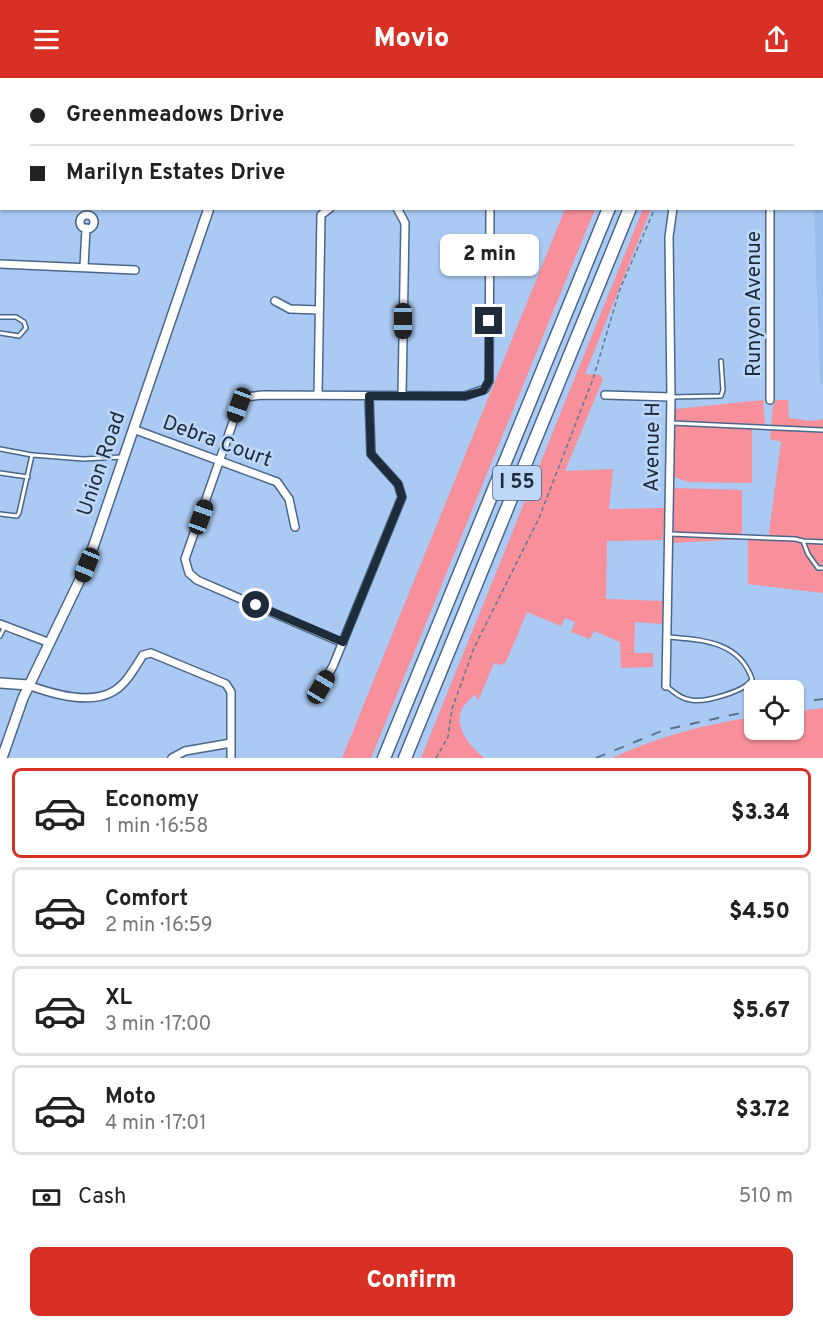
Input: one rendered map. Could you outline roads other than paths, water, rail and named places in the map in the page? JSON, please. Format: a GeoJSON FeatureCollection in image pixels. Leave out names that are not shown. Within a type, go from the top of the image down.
{"type":"FeatureCollection","features":[{"type":"Feature","properties":{"kind":"highway","name":"I 55"},"geometry":{"type":"LineString","coordinates":[[384,758],[608,210]]}},
{"type":"Feature","properties":{"kind":"highway","name":"I 55"},"geometry":{"type":"LineString","coordinates":[[405,758],[629,210]]}},
{"type":"Feature","properties":{"kind":"street","name":"Union Road"},"geometry":{"type":"LineString","coordinates":[[2,758],[28,685],[87,565],[208,210]]}},
{"type":"Feature","properties":{"kind":"street"},"geometry":{"type":"LineString","coordinates":[[318,394],[321,216],[328,210]]}},
{"type":"Feature","properties":{"kind":"street"},"geometry":{"type":"LineString","coordinates":[[399,210],[405,223],[402,396]]}},
{"type":"Feature","properties":{"kind":"street"},"geometry":{"type":"LineString","coordinates":[[343,642],[197,580],[189,573],[185,558],[239,405],[247,397],[318,394],[465,396],[483,391],[489,381],[490,210]]}},
{"type":"Feature","properties":{"kind":"street","name":"Avenue H"},"geometry":{"type":"LineString","coordinates":[[666,686],[670,423],[669,237],[673,210]]}},
{"type":"Feature","properties":{"kind":"street","name":"Runyon Avenue"},"geometry":{"type":"LineString","coordinates":[[770,400],[771,210]]}},
{"type":"Feature","properties":{"kind":"street"},"geometry":{"type":"LineString","coordinates":[[84,267],[86,228]]}},
{"type":"Feature","properties":{"kind":"street"},"geometry":{"type":"LineString","coordinates":[[0,264],[135,270]]}},
{"type":"Feature","properties":{"kind":"street"},"geometry":{"type":"LineString","coordinates":[[275,301],[290,309],[319,310]]}},
{"type":"Feature","properties":{"kind":"street"},"geometry":{"type":"LineString","coordinates":[[605,394],[670,397]]}},
{"type":"Feature","properties":{"kind":"street"},"geometry":{"type":"LineString","coordinates":[[321,687],[343,642],[402,497],[398,484],[371,454],[369,396]]}},
{"type":"Feature","properties":{"kind":"street","name":"Debra Court"},"geometry":{"type":"LineString","coordinates":[[133,429],[277,482],[289,499],[296,527]]}},
{"type":"Feature","properties":{"kind":"street"},"geometry":{"type":"LineString","coordinates":[[2,625],[50,643]]}},
{"type":"Feature","properties":{"kind":"street"},"geometry":{"type":"LineString","coordinates":[[0,683],[28,685],[47,692],[97,698],[114,691],[127,679],[143,655],[151,653],[226,684],[231,692],[231,758]]}},
{"type":"Feature","properties":{"kind":"street"},"geometry":{"type":"LineString","coordinates":[[172,758],[185,751],[231,743]]}},
{"type":"Feature","properties":{"kind":"lane"},"geometry":{"type":"LineString","coordinates":[[0,317],[16,318],[24,322],[26,328],[19,336],[0,333]]}},
{"type":"Feature","properties":{"kind":"lane"},"geometry":{"type":"LineString","coordinates":[[670,397],[721,396],[723,390],[721,361]]}},
{"type":"Feature","properties":{"kind":"lane"},"geometry":{"type":"LineString","coordinates":[[670,423],[823,430]]}},
{"type":"Feature","properties":{"kind":"lane"},"geometry":{"type":"LineString","coordinates":[[0,449],[32,455],[82,459],[123,456]]}},
{"type":"Feature","properties":{"kind":"lane"},"geometry":{"type":"LineString","coordinates":[[0,514],[17,516],[20,513],[32,455]]}},
{"type":"Feature","properties":{"kind":"lane"},"geometry":{"type":"LineString","coordinates":[[0,473],[28,477]]}},
{"type":"Feature","properties":{"kind":"lane"},"geometry":{"type":"LineString","coordinates":[[669,534],[774,537],[823,542]]}},
{"type":"Feature","properties":{"kind":"lane"},"geometry":{"type":"LineString","coordinates":[[803,541],[813,563],[823,568]]}},
{"type":"Feature","properties":{"kind":"lane"},"geometry":{"type":"LineString","coordinates":[[0,636],[2,625]]}},
{"type":"Feature","properties":{"kind":"lane"},"geometry":{"type":"LineString","coordinates":[[666,686],[679,697],[702,700],[745,688],[752,680],[750,673],[723,646],[711,641],[667,637]]}},
{"type":"Feature","properties":{"kind":"railway"},"geometry":{"type":"LineString","coordinates":[[804,702],[823,699]]}},
{"type":"Feature","properties":{"kind":"railway"},"geometry":{"type":"LineString","coordinates":[[596,758],[664,730],[744,712]]}}]}
